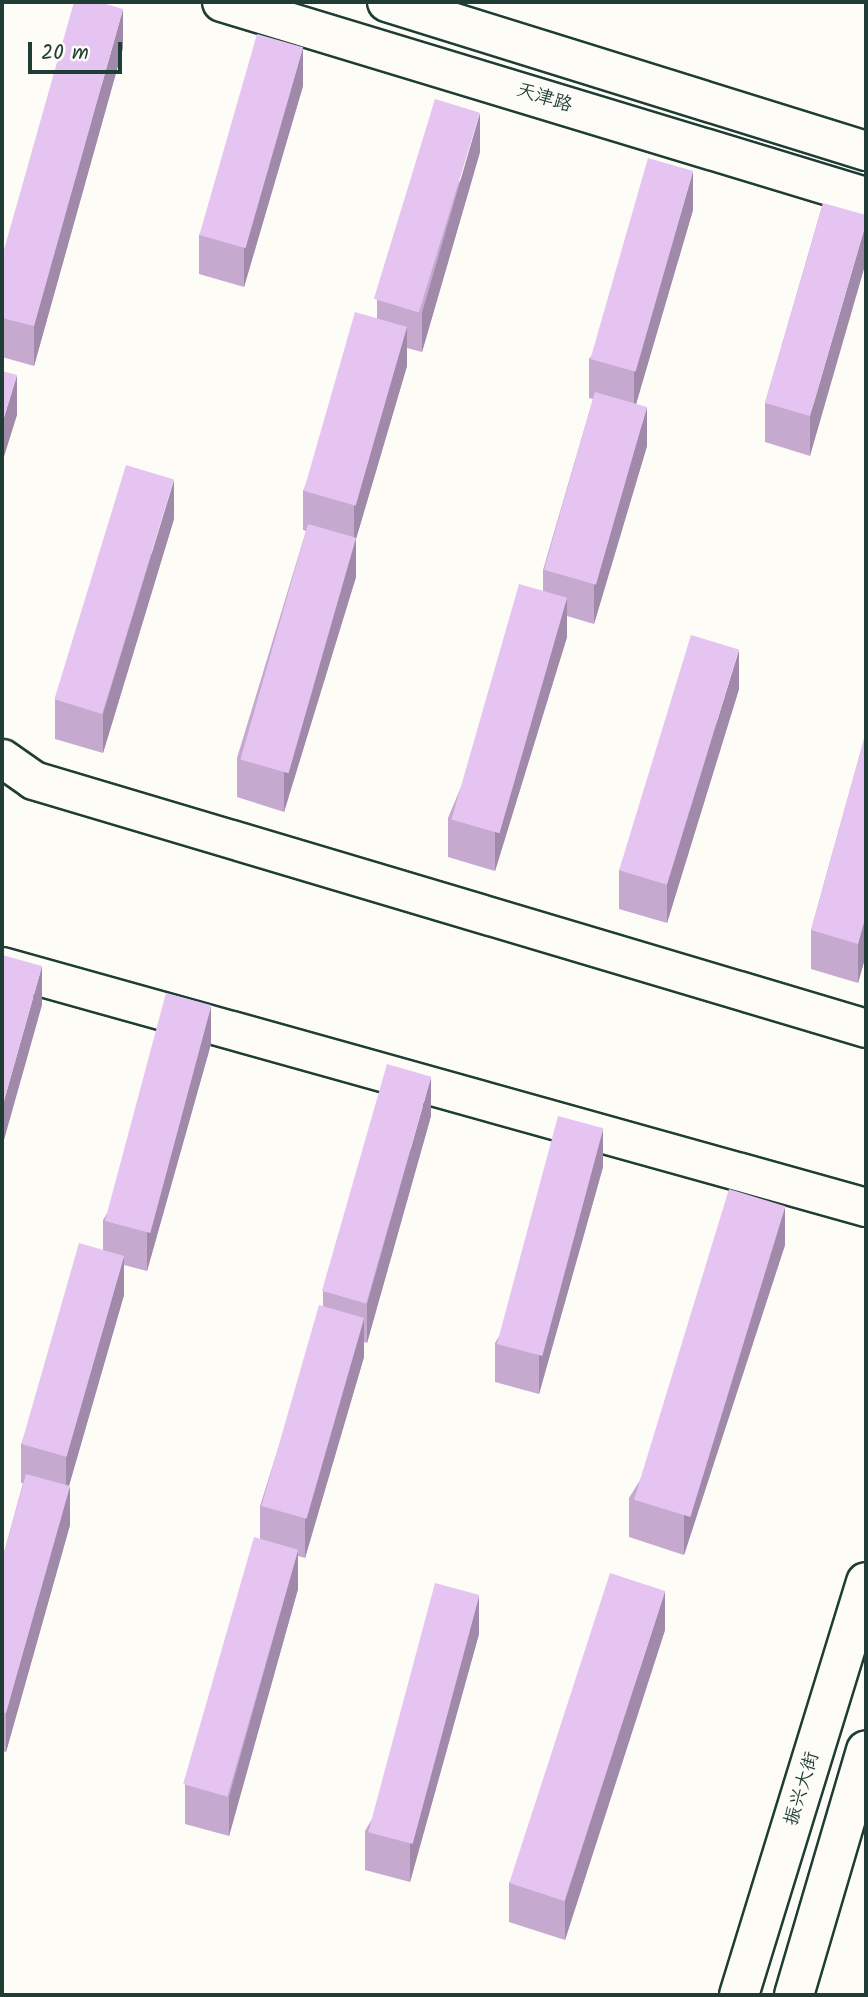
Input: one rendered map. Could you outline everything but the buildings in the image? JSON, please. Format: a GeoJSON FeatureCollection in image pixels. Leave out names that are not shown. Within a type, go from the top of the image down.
{"type":"FeatureCollection","features":[{"type":"Feature","properties":{"kind":"street","name":"天津路"},"geometry":{"type":"LineString","coordinates":[[222,2],[866,197]]}},
{"type":"Feature","properties":{"kind":"street"},"geometry":{"type":"LineString","coordinates":[[387,2],[866,151]]}},
{"type":"Feature","properties":{"kind":"street"},"geometry":{"type":"LineString","coordinates":[[2,758],[33,780],[866,1028]]}},
{"type":"Feature","properties":{"kind":"street"},"geometry":{"type":"LineString","coordinates":[[2,966],[866,1207]]}},
{"type":"Feature","properties":{"kind":"street","name":"振兴大街"},"geometry":{"type":"LineString","coordinates":[[739,1995],[866,1582]]}},
{"type":"Feature","properties":{"kind":"street"},"geometry":{"type":"LineString","coordinates":[[793,1995],[866,1750]]}}]}
